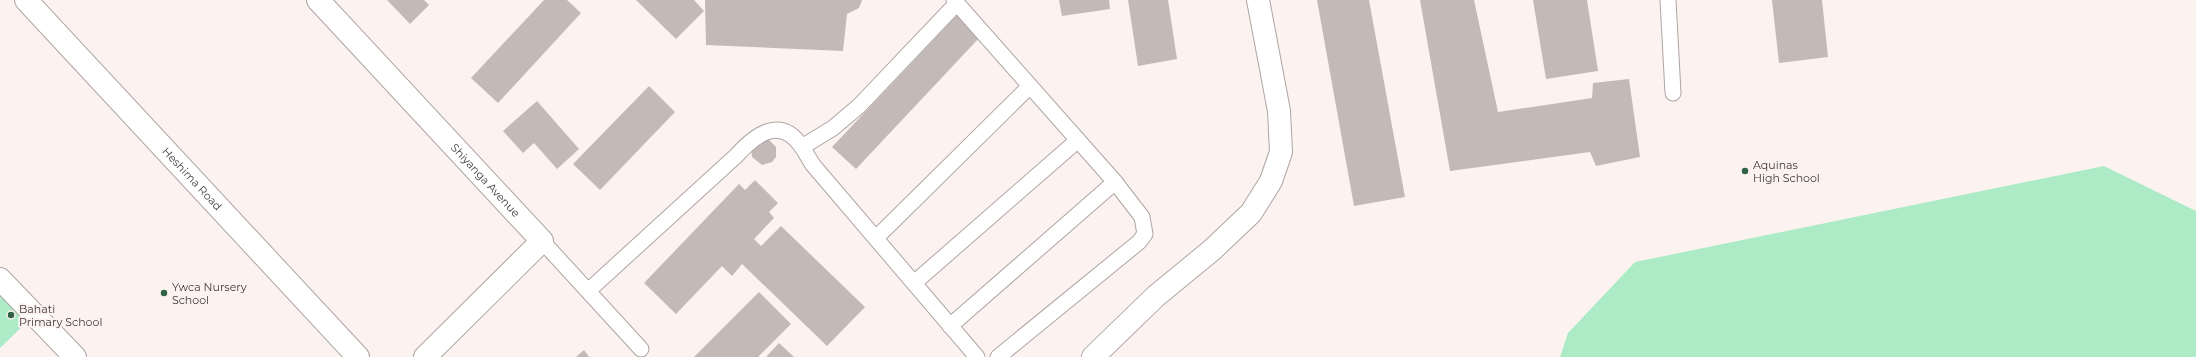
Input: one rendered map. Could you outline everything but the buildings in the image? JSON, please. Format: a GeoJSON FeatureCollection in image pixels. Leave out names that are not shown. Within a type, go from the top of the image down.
{"type":"FeatureCollection","features":[{"type":"Feature","properties":{"kind":"street","name":"Heshima Road"},"geometry":{"type":"LineString","coordinates":[[26,0],[358,357]]}},
{"type":"Feature","properties":{"kind":"street","name":"Shiyanga Avenue"},"geometry":{"type":"LineString","coordinates":[[318,0],[542,241]]}},
{"type":"Feature","properties":{"kind":"street"},"geometry":{"type":"LineString","coordinates":[[1093,357],[1156,296],[1212,250],[1251,213],[1271,181],[1281,152],[1279,111],[1258,0]]}},
{"type":"Feature","properties":{"kind":"street"},"geometry":{"type":"LineString","coordinates":[[425,357],[542,241]]}},
{"type":"Feature","properties":{"kind":"street"},"geometry":{"type":"LineString","coordinates":[[0,279],[75,357]]}},
{"type":"Feature","properties":{"kind":"lane"},"geometry":{"type":"LineString","coordinates":[[1668,0],[1673,93]]}},
{"type":"Feature","properties":{"kind":"lane"},"geometry":{"type":"LineString","coordinates":[[802,147],[833,128],[859,106],[955,1],[1115,182],[1142,217],[1145,228],[1143,237],[998,357]]}},
{"type":"Feature","properties":{"kind":"lane"},"geometry":{"type":"LineString","coordinates":[[876,238],[1030,86]]}},
{"type":"Feature","properties":{"kind":"lane"},"geometry":{"type":"LineString","coordinates":[[588,291],[754,137],[770,130],[792,136],[802,147],[813,165],[977,357]]}},
{"type":"Feature","properties":{"kind":"lane"},"geometry":{"type":"LineString","coordinates":[[914,283],[1078,140]]}},
{"type":"Feature","properties":{"kind":"lane"},"geometry":{"type":"LineString","coordinates":[[950,326],[1115,182]]}},
{"type":"Feature","properties":{"kind":"lane"},"geometry":{"type":"LineString","coordinates":[[542,241],[641,349]]}},
{"type":"Feature","properties":{"kind":"green space"},"geometry":{"type":"Polygon","coordinates":[[[2104,166],[2196,211],[2196,357],[1560,357],[1568,333],[1635,262],[2104,166]]]}},
{"type":"Feature","properties":{"kind":"green space"},"geometry":{"type":"Polygon","coordinates":[[[0,292],[27,322],[0,348],[0,292]]]}},
{"type":"Feature","properties":{"kind":"place","name":"Aquinas High School"},"geometry":{"type":"Point","coordinates":[1745,171]}},
{"type":"Feature","properties":{"kind":"place","name":"Ywca Nursery School"},"geometry":{"type":"Point","coordinates":[164,293]}},
{"type":"Feature","properties":{"kind":"place","name":"Bahati Primary School"},"geometry":{"type":"Point","coordinates":[11,315]}}]}
